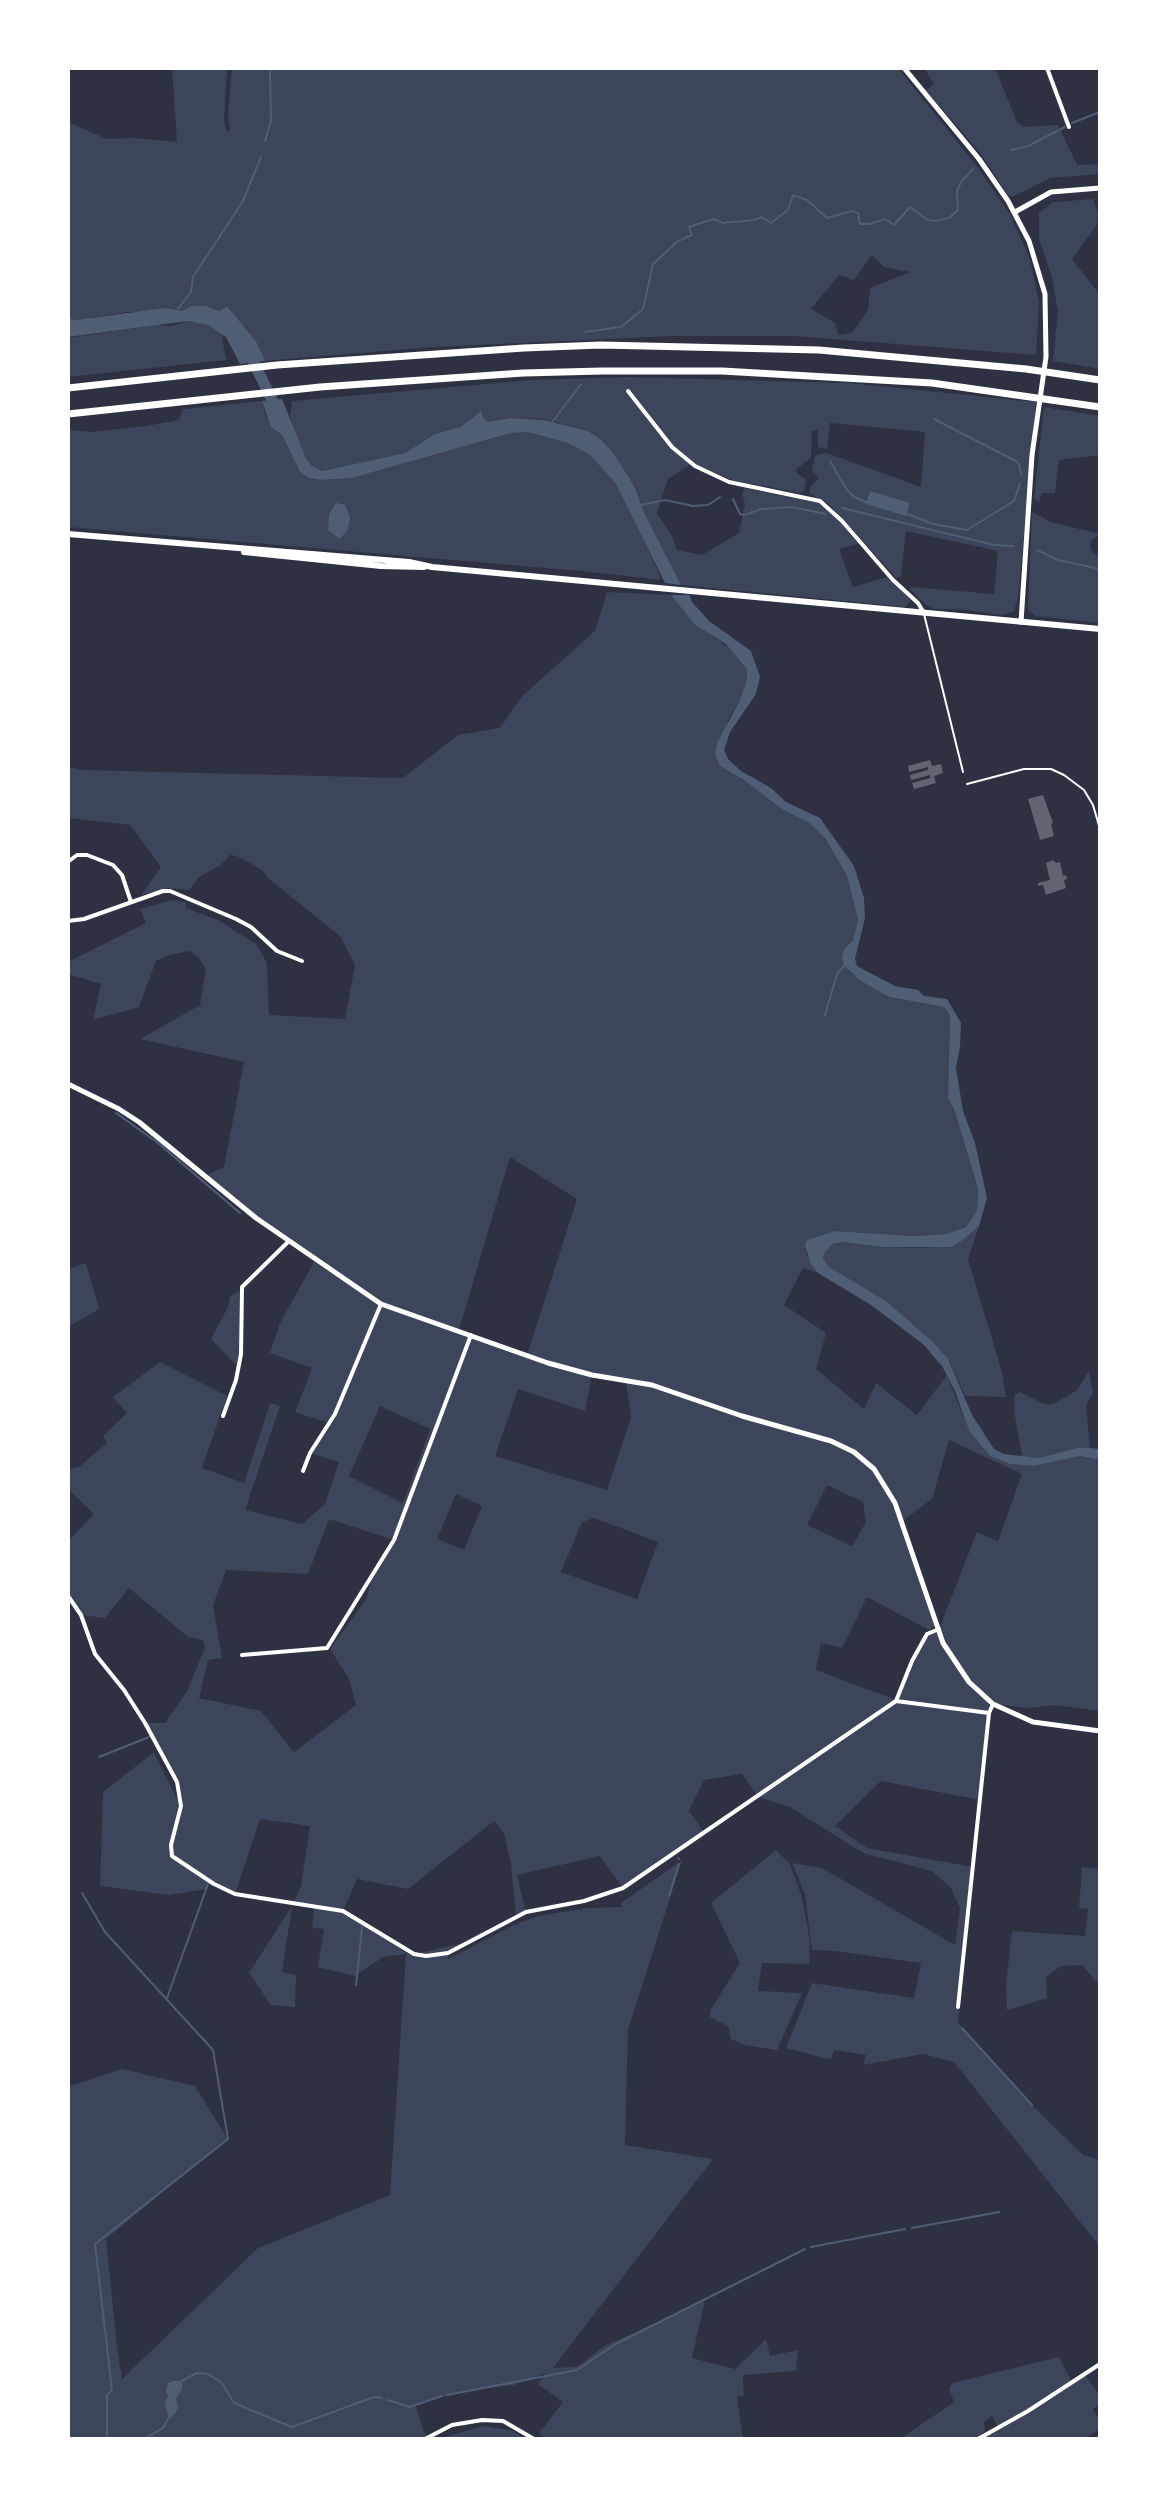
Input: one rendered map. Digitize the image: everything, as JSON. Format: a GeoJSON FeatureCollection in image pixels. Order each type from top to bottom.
{"type":"FeatureCollection","features":[{"type":"Feature","properties":{"kind":"highway"},"geometry":{"type":"LineString","coordinates":[[68,388],[277,365],[524,348],[616,345],[819,350],[1026,369],[1100,380]]}},
{"type":"Feature","properties":{"kind":"highway"},"geometry":{"type":"LineString","coordinates":[[68,414],[286,390],[523,373],[692,371],[918,382],[1023,394],[1100,407]]}},
{"type":"Feature","properties":{"kind":"main road"},"geometry":{"type":"LineString","coordinates":[[68,534],[409,562],[432,567],[1100,629]]}},
{"type":"Feature","properties":{"kind":"street"},"geometry":{"type":"LineString","coordinates":[[904,68],[979,159],[1015,212],[1035,255],[1047,310],[1046,357],[1032,455],[1021,622]]}},
{"type":"Feature","properties":{"kind":"street"},"geometry":{"type":"LineString","coordinates":[[1047,68],[1069,127]]}},
{"type":"Feature","properties":{"kind":"street"},"geometry":{"type":"LineString","coordinates":[[1015,212],[1051,192],[1100,188]]}},
{"type":"Feature","properties":{"kind":"street"},"geometry":{"type":"LineString","coordinates":[[628,391],[672,447],[695,466],[729,482],[820,501],[842,521],[924,613]]}},
{"type":"Feature","properties":{"kind":"street"},"geometry":{"type":"LineString","coordinates":[[69,861],[77,855],[87,855],[113,865],[123,877],[131,902]]}},
{"type":"Feature","properties":{"kind":"street"},"geometry":{"type":"LineString","coordinates":[[68,921],[84,919],[163,891],[178,894],[249,926],[277,951],[302,961]]}},
{"type":"Feature","properties":{"kind":"street"},"geometry":{"type":"LineString","coordinates":[[68,1084],[139,1122],[256,1218],[381,1304],[563,1368],[672,1391],[742,1416],[831,1441],[854,1452],[874,1469],[895,1503],[943,1643],[969,1682],[993,1704],[1033,1722],[1100,1731]]}},
{"type":"Feature","properties":{"kind":"street"},"geometry":{"type":"LineString","coordinates":[[223,1416],[236,1380],[241,1354],[242,1287],[289,1241]]}},
{"type":"Feature","properties":{"kind":"street"},"geometry":{"type":"LineString","coordinates":[[303,1471],[310,1453],[335,1414],[381,1304]]}},
{"type":"Feature","properties":{"kind":"street"},"geometry":{"type":"LineString","coordinates":[[242,1655],[327,1648],[394,1540],[471,1335]]}},
{"type":"Feature","properties":{"kind":"street"},"geometry":{"type":"LineString","coordinates":[[68,1596],[81,1615],[95,1654],[145,1723],[177,1782],[181,1806],[171,1845],[172,1856],[235,1894],[343,1911],[414,1954],[426,1956],[448,1953],[526,1912],[584,1901],[623,1888],[896,1701],[927,1634],[939,1629]]}},
{"type":"Feature","properties":{"kind":"street"},"geometry":{"type":"LineString","coordinates":[[896,1701],[989,1713]]}},
{"type":"Feature","properties":{"kind":"street"},"geometry":{"type":"LineString","coordinates":[[958,2007],[989,1713],[993,1704]]}},
{"type":"Feature","properties":{"kind":"street"},"geometry":{"type":"LineString","coordinates":[[978,2439],[1100,2364]]}},
{"type":"Feature","properties":{"kind":"street"},"geometry":{"type":"LineString","coordinates":[[425,2439],[452,2425],[482,2420],[503,2421],[534,2439]]}},
{"type":"Feature","properties":{"kind":"lane"},"geometry":{"type":"LineString","coordinates":[[924,613],[963,772]]}},
{"type":"Feature","properties":{"kind":"lane"},"geometry":{"type":"LineString","coordinates":[[967,784],[1024,769],[1051,769],[1084,790],[1093,805],[1100,829]]}},
{"type":"Feature","properties":{"kind":"shaded area"},"geometry":{"type":"Polygon","coordinates":[[[172,68],[227,68],[224,120],[227,132],[230,130],[228,113],[232,68],[898,68],[976,165],[1010,214],[1030,259],[1039,302],[1036,355],[793,336],[674,336],[434,347],[263,361],[256,341],[227,306],[219,311],[206,306],[182,311],[127,312],[78,320],[68,318],[68,122],[107,139],[177,142],[172,68]],[[872,255],[854,280],[839,275],[811,309],[835,323],[838,335],[852,333],[868,310],[870,288],[910,272],[884,267],[872,255]]]}},
{"type":"Feature","properties":{"kind":"shaded area"},"geometry":{"type":"Polygon","coordinates":[[[924,68],[995,68],[1017,122],[1023,127],[1058,125],[1077,165],[1100,164],[1100,174],[1050,178],[1012,197],[1008,195],[981,154],[926,90],[934,84],[924,68]]]}},
{"type":"Feature","properties":{"kind":"shaded area"},"geometry":{"type":"Polygon","coordinates":[[[1093,199],[1098,213],[1097,225],[1072,259],[1100,295],[1100,369],[1053,361],[1058,312],[1052,278],[1039,239],[1039,213],[1053,202],[1093,199]]]}},
{"type":"Feature","properties":{"kind":"shaded area"},"geometry":{"type":"Polygon","coordinates":[[[192,306],[206,306],[219,311],[227,306],[256,341],[265,361],[240,364],[226,337],[208,325],[188,321],[68,337],[68,318],[77,320],[164,308],[182,311],[192,306]]]}},
{"type":"Feature","properties":{"kind":"shaded area"},"geometry":{"type":"Polygon","coordinates":[[[188,321],[208,325],[225,336],[222,337],[226,360],[68,377],[68,338],[156,325],[171,326],[188,321]]]}},
{"type":"Feature","properties":{"kind":"shaded area"},"geometry":{"type":"Polygon","coordinates":[[[628,377],[850,383],[1036,402],[1018,598],[1014,611],[1002,615],[935,609],[927,606],[910,589],[994,594],[998,551],[906,531],[901,576],[896,578],[828,503],[810,494],[810,487],[819,478],[812,470],[815,456],[827,453],[921,487],[925,432],[830,423],[827,449],[818,447],[818,430],[812,431],[811,458],[796,469],[806,480],[804,491],[800,493],[732,480],[693,463],[668,479],[657,513],[677,550],[702,555],[739,533],[745,504],[744,488],[819,503],[858,544],[839,549],[853,587],[887,577],[911,600],[905,607],[681,585],[644,512],[635,486],[600,439],[588,431],[544,419],[510,418],[488,422],[476,414],[460,427],[435,434],[405,453],[322,471],[312,466],[306,458],[290,416],[292,401],[531,380],[628,377]]]}},
{"type":"Feature","properties":{"kind":"shaded area"},"geometry":{"type":"Polygon","coordinates":[[[282,399],[306,458],[312,466],[322,471],[405,453],[435,434],[460,427],[481,411],[488,422],[510,418],[544,420],[588,431],[613,453],[635,487],[644,512],[681,585],[665,583],[616,484],[590,455],[568,443],[528,432],[511,433],[352,478],[309,478],[300,472],[282,435],[271,427],[262,401],[282,399]]]}},
{"type":"Feature","properties":{"kind":"shaded area"},"geometry":{"type":"Polygon","coordinates":[[[262,401],[266,417],[282,435],[300,472],[322,480],[352,478],[511,433],[528,432],[568,443],[590,455],[616,484],[660,580],[68,527],[68,430],[91,432],[146,426],[179,420],[183,409],[262,401]]]}},
{"type":"Feature","properties":{"kind":"shaded area"},"geometry":{"type":"Polygon","coordinates":[[[1044,407],[1100,416],[1100,455],[1059,460],[1055,493],[1042,493],[1039,502],[1034,499],[1044,407]]]}},
{"type":"Feature","properties":{"kind":"shaded area"},"geometry":{"type":"Polygon","coordinates":[[[870,491],[910,503],[906,516],[866,504],[870,491]]]}},
{"type":"Feature","properties":{"kind":"shaded area"},"geometry":{"type":"Polygon","coordinates":[[[336,503],[345,505],[350,517],[348,529],[340,539],[328,530],[329,514],[336,503]]]}},
{"type":"Feature","properties":{"kind":"shaded area"},"geometry":{"type":"Polygon","coordinates":[[[1032,512],[1051,522],[1100,534],[1092,540],[1090,547],[1100,557],[1100,623],[1035,616],[1028,610],[1032,512]]]}},
{"type":"Feature","properties":{"kind":"shaded area"},"geometry":{"type":"Polygon","coordinates":[[[607,592],[671,595],[695,625],[735,651],[747,669],[740,700],[728,720],[720,766],[783,810],[811,824],[825,838],[847,876],[858,920],[848,948],[849,972],[889,997],[944,1007],[950,1016],[948,1098],[978,1190],[977,1210],[966,1227],[946,1234],[913,1236],[835,1231],[807,1240],[806,1253],[818,1273],[803,1268],[784,1305],[826,1333],[816,1369],[864,1409],[876,1383],[917,1415],[947,1375],[969,1431],[990,1456],[1010,1464],[1034,1466],[1080,1456],[1100,1460],[1100,1711],[1055,1705],[1030,1708],[993,1704],[978,1692],[989,1704],[980,1800],[881,1781],[835,1826],[867,1848],[973,1867],[958,2023],[1032,2105],[1083,2155],[1100,2160],[1100,2247],[954,2062],[923,2054],[863,2065],[866,2055],[834,2050],[831,2060],[786,2048],[812,1983],[914,1998],[921,1963],[812,1950],[805,1895],[792,1863],[822,1868],[955,1945],[960,1908],[951,1888],[932,1871],[863,1853],[790,1807],[758,1797],[742,1774],[704,1780],[689,1811],[705,1834],[623,1888],[600,1856],[517,1875],[526,1912],[516,1916],[504,1833],[494,1821],[408,1889],[357,1879],[343,1911],[363,1921],[406,1953],[468,1942],[448,1953],[448,1959],[538,1916],[588,1908],[622,1907],[621,1903],[682,1860],[628,2030],[625,2145],[713,2159],[553,2368],[577,2367],[603,2347],[705,2300],[692,2358],[735,2369],[766,2339],[770,2356],[798,2350],[796,2371],[743,2375],[744,2396],[737,2397],[743,2439],[547,2439],[539,2433],[563,2402],[538,2384],[546,2373],[514,2385],[466,2391],[415,2404],[428,2437],[438,2439],[68,2439],[68,2087],[122,2069],[195,2086],[227,2138],[106,2239],[122,2379],[258,2248],[390,2195],[406,1954],[383,1957],[355,1976],[318,1967],[324,1929],[312,1928],[314,1907],[293,1903],[301,1886],[310,1826],[260,1819],[235,1894],[208,1882],[208,1889],[168,1895],[100,1886],[103,1792],[154,1752],[179,1803],[177,1782],[145,1723],[165,1723],[187,1691],[205,1648],[203,1640],[188,1637],[129,1588],[105,1618],[81,1615],[68,1596],[68,1541],[94,1514],[68,1489],[68,1470],[80,1466],[107,1443],[103,1436],[127,1413],[113,1397],[160,1362],[227,1396],[202,1468],[244,1483],[270,1403],[280,1406],[245,1510],[302,1524],[325,1504],[339,1462],[310,1453],[328,1423],[295,1412],[312,1368],[270,1353],[280,1323],[314,1262],[368,1297],[256,1218],[205,1176],[224,1167],[244,1062],[140,1039],[200,1005],[206,969],[198,957],[190,951],[156,961],[139,1007],[93,1020],[101,984],[68,974],[68,962],[146,923],[140,909],[172,900],[186,902],[186,908],[218,920],[256,944],[267,963],[269,1015],[345,1019],[355,965],[340,936],[262,870],[237,856],[230,855],[221,865],[199,877],[189,890],[171,888],[141,895],[161,867],[130,825],[68,818],[68,767],[83,770],[403,778],[458,735],[500,728],[522,696],[595,631],[607,592]],[[510,1157],[459,1330],[527,1355],[577,1199],[510,1157]],[[592,1374],[585,1411],[518,1389],[495,1456],[607,1490],[631,1417],[626,1380],[592,1374]],[[380,1406],[349,1476],[403,1503],[430,1429],[380,1406]],[[949,1440],[932,1499],[901,1522],[937,1624],[929,1630],[867,1597],[842,1648],[821,1643],[816,1670],[896,1700],[927,1634],[939,1629],[977,1532],[998,1541],[1022,1474],[949,1440]],[[827,1485],[807,1525],[852,1546],[866,1522],[863,1502],[827,1485]],[[456,1494],[437,1539],[464,1550],[482,1506],[456,1494]],[[594,1518],[582,1522],[561,1572],[637,1599],[658,1542],[594,1518]],[[329,1519],[308,1574],[226,1570],[213,1605],[222,1658],[208,1660],[199,1698],[261,1711],[294,1752],[356,1705],[349,1679],[330,1649],[367,1598],[370,1582],[394,1540],[329,1519]]]}},
{"type":"Feature","properties":{"kind":"shaded area"},"geometry":{"type":"Polygon","coordinates":[[[671,595],[690,595],[692,602],[709,621],[751,651],[760,677],[756,694],[730,732],[724,750],[728,759],[741,771],[771,788],[786,802],[820,818],[854,866],[864,898],[865,918],[855,959],[857,966],[895,986],[918,990],[924,996],[947,999],[961,1023],[956,1068],[963,1111],[975,1143],[987,1198],[979,1226],[951,1247],[882,1247],[843,1242],[833,1244],[823,1258],[829,1267],[886,1301],[933,1342],[948,1359],[972,1415],[994,1449],[1004,1454],[1039,1458],[1076,1448],[1100,1449],[1100,1460],[1080,1456],[1034,1466],[1010,1464],[990,1456],[969,1431],[955,1391],[942,1366],[923,1344],[871,1305],[818,1273],[810,1263],[805,1245],[807,1240],[835,1231],[913,1236],[946,1234],[966,1227],[977,1210],[978,1189],[948,1098],[950,1016],[944,1007],[889,997],[861,981],[844,966],[844,950],[853,940],[858,920],[847,876],[825,838],[811,824],[783,810],[720,766],[715,755],[717,743],[740,700],[747,669],[726,644],[695,625],[671,595]]]}},
{"type":"Feature","properties":{"kind":"shaded area"},"geometry":{"type":"Polygon","coordinates":[[[979,1226],[968,1259],[1002,1372],[1006,1397],[965,1396],[948,1359],[933,1342],[886,1301],[830,1268],[823,1258],[833,1244],[844,1242],[925,1248],[963,1240],[979,1226]]]}},
{"type":"Feature","properties":{"kind":"shaded area"},"geometry":{"type":"Polygon","coordinates":[[[86,1263],[99,1309],[68,1327],[68,1269],[86,1263]]]}},
{"type":"Feature","properties":{"kind":"shaded area"},"geometry":{"type":"Polygon","coordinates":[[[239,1291],[239,1353],[236,1365],[211,1339],[228,1307],[230,1296],[239,1291]]]}},
{"type":"Feature","properties":{"kind":"shaded area"},"geometry":{"type":"Polygon","coordinates":[[[1089,1371],[1093,1393],[1086,1405],[1090,1448],[1076,1448],[1039,1458],[1022,1457],[1014,1410],[1015,1394],[1020,1392],[1044,1404],[1053,1404],[1076,1391],[1089,1371]]]}},
{"type":"Feature","properties":{"kind":"shaded area"},"geometry":{"type":"Polygon","coordinates":[[[776,1850],[790,1864],[802,1897],[810,1941],[809,1964],[762,1963],[758,1991],[802,1993],[777,2050],[744,2045],[731,2039],[728,2026],[710,2017],[711,2009],[740,1963],[711,1903],[776,1850]]]}},
{"type":"Feature","properties":{"kind":"shaded area"},"geometry":{"type":"Polygon","coordinates":[[[1082,1867],[1100,1869],[1100,1986],[1082,1965],[1061,1966],[1046,1977],[1047,1998],[1007,2010],[1006,1984],[1012,1931],[1085,1936],[1088,1909],[1079,1908],[1082,1867]]]}},
{"type":"Feature","properties":{"kind":"shaded area"},"geometry":{"type":"Polygon","coordinates":[[[292,1906],[282,1972],[296,1975],[295,2007],[271,2005],[249,1973],[292,1906]]]}},
{"type":"Feature","properties":{"kind":"shaded area"},"geometry":{"type":"Polygon","coordinates":[[[1059,2357],[1072,2382],[1085,2375],[1100,2396],[1100,2404],[1093,2409],[1100,2421],[1100,2429],[1084,2439],[978,2439],[999,2429],[992,2416],[984,2422],[985,2431],[977,2438],[900,2439],[954,2402],[949,2389],[952,2383],[1059,2357]]]}},
{"type":"Feature","properties":{"kind":"shaded area"},"geometry":{"type":"Polygon","coordinates":[[[182,2381],[182,2389],[176,2398],[178,2409],[169,2420],[166,2391],[168,2383],[182,2381]]]}},
{"type":"Feature","properties":{"kind":"shaded area"},"geometry":{"type":"Polygon","coordinates":[[[483,2426],[513,2431],[525,2439],[438,2439],[483,2426]]]}},
{"type":"Feature","properties":{"kind":"building"},"geometry":{"type":"Polygon","coordinates":[[[930,760],[932,766],[941,764],[943,773],[934,776],[936,783],[914,789],[912,783],[930,778],[930,775],[911,780],[910,775],[928,770],[928,767],[909,772],[908,766],[930,760]]]}},
{"type":"Feature","properties":{"kind":"building"},"geometry":{"type":"Polygon","coordinates":[[[1043,795],[1053,823],[1054,836],[1040,840],[1028,799],[1043,795]]]}},
{"type":"Feature","properties":{"kind":"building"},"geometry":{"type":"Polygon","coordinates":[[[1053,860],[1060,862],[1063,876],[1066,875],[1067,879],[1064,880],[1066,888],[1046,895],[1043,885],[1038,886],[1038,883],[1050,880],[1046,863],[1053,860]]]}},
{"type":"Feature","properties":{"kind":"waterway"},"geometry":{"type":"LineString","coordinates":[[265,141],[271,121],[270,68]]}},
{"type":"Feature","properties":{"kind":"waterway"},"geometry":{"type":"LineString","coordinates":[[1072,123],[1100,112]]}},
{"type":"Feature","properties":{"kind":"waterway"},"geometry":{"type":"LineString","coordinates":[[1011,150],[1028,146],[1065,127]]}},
{"type":"Feature","properties":{"kind":"waterway"},"geometry":{"type":"LineString","coordinates":[[178,309],[191,292],[193,277],[243,201],[261,157]]}},
{"type":"Feature","properties":{"kind":"waterway"},"geometry":{"type":"LineString","coordinates":[[585,332],[621,327],[643,309],[653,264],[678,241],[692,235],[689,227],[713,219],[723,223],[762,217],[771,223],[788,210],[793,195],[807,200],[827,218],[852,211],[858,213],[860,224],[885,219],[894,225],[910,207],[928,220],[936,221],[949,218],[958,210],[957,191],[973,169]]}},
{"type":"Feature","properties":{"kind":"waterway"},"geometry":{"type":"LineString","coordinates":[[252,359],[278,412]]}},
{"type":"Feature","properties":{"kind":"waterway"},"geometry":{"type":"LineString","coordinates":[[553,421],[581,384]]}},
{"type":"Feature","properties":{"kind":"waterway"},"geometry":{"type":"LineString","coordinates":[[934,419],[1016,461],[1021,474]]}},
{"type":"Feature","properties":{"kind":"waterway"},"geometry":{"type":"LineString","coordinates":[[830,461],[847,490],[868,503]]}},
{"type":"Feature","properties":{"kind":"waterway"},"geometry":{"type":"LineString","coordinates":[[905,513],[933,524],[967,530],[1014,501],[1020,484]]}},
{"type":"Feature","properties":{"kind":"waterway"},"geometry":{"type":"LineString","coordinates":[[642,505],[665,500],[693,506],[708,505],[720,497]]}},
{"type":"Feature","properties":{"kind":"waterway"},"geometry":{"type":"LineString","coordinates":[[733,499],[740,514],[744,515],[762,509],[792,507],[826,514]]}},
{"type":"Feature","properties":{"kind":"waterway"},"geometry":{"type":"LineString","coordinates":[[842,508],[994,545],[1013,546]]}},
{"type":"Feature","properties":{"kind":"waterway"},"geometry":{"type":"LineString","coordinates":[[1037,550],[1058,560],[1100,569]]}},
{"type":"Feature","properties":{"kind":"waterway"},"geometry":{"type":"LineString","coordinates":[[825,1015],[837,974],[845,965]]}},
{"type":"Feature","properties":{"kind":"waterway"},"geometry":{"type":"LineString","coordinates":[[116,1113],[158,1143],[240,1213]]}},
{"type":"Feature","properties":{"kind":"waterway"},"geometry":{"type":"LineString","coordinates":[[99,1757],[149,1737]]}},
{"type":"Feature","properties":{"kind":"waterway"},"geometry":{"type":"LineString","coordinates":[[669,1896],[679,1864]]}},
{"type":"Feature","properties":{"kind":"waterway"},"geometry":{"type":"LineString","coordinates":[[167,1998],[208,1884]]}},
{"type":"Feature","properties":{"kind":"waterway"},"geometry":{"type":"LineString","coordinates":[[82,1893],[105,1932],[213,2050],[228,2139],[95,2244],[112,2390],[107,2395],[107,2439]]}},
{"type":"Feature","properties":{"kind":"waterway"},"geometry":{"type":"LineString","coordinates":[[356,1985],[362,1927]]}},
{"type":"Feature","properties":{"kind":"waterway"},"geometry":{"type":"LineString","coordinates":[[962,2028],[1032,2105]]}},
{"type":"Feature","properties":{"kind":"waterway"},"geometry":{"type":"LineString","coordinates":[[912,2228],[999,2212]]}},
{"type":"Feature","properties":{"kind":"waterway"},"geometry":{"type":"LineString","coordinates":[[811,2247],[905,2229]]}},
{"type":"Feature","properties":{"kind":"waterway"},"geometry":{"type":"LineString","coordinates":[[447,2395],[577,2370],[614,2345],[805,2249]]}},
{"type":"Feature","properties":{"kind":"waterway"},"geometry":{"type":"LineString","coordinates":[[182,2381],[197,2373],[208,2374],[222,2383],[234,2403],[292,2427],[374,2397],[382,2398]]}},
{"type":"Feature","properties":{"kind":"waterway"},"geometry":{"type":"LineString","coordinates":[[388,2400],[410,2407],[442,2396]]}},
{"type":"Feature","properties":{"kind":"waterway"},"geometry":{"type":"LineString","coordinates":[[144,2439],[163,2428],[168,2419]]}}]}
